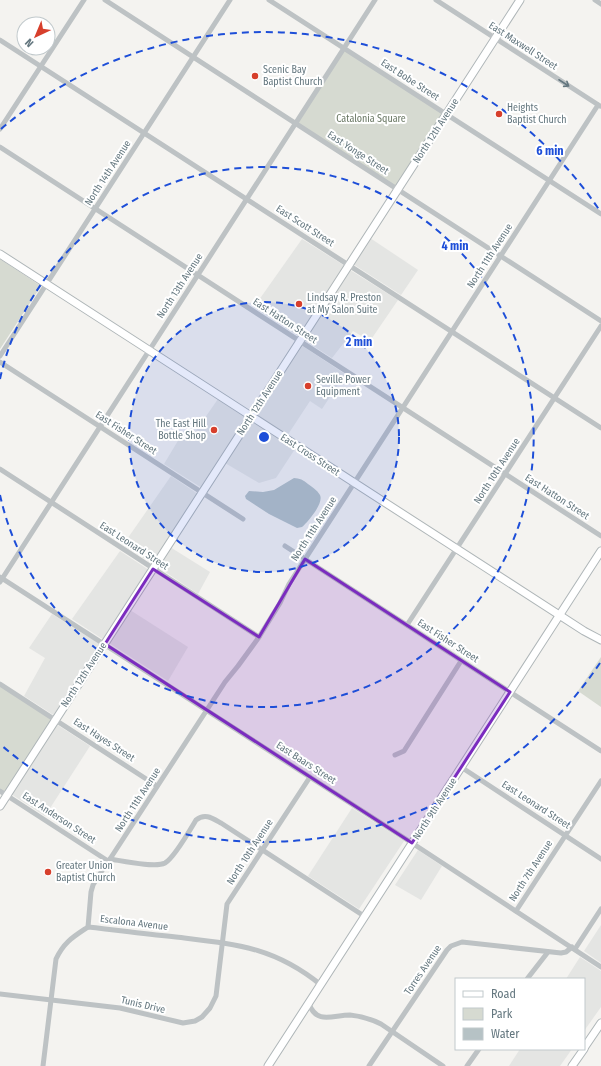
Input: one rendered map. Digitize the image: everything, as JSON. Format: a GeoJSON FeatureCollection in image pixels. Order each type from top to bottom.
{"type":"FeatureCollection","features":[{"type":"Feature","properties":{"kind":"street"},"geometry":{"type":"LineString","coordinates":[[0,129],[84,0]]}},
{"type":"Feature","properties":{"kind":"street","name":"East Yonge Street"},"geometry":{"type":"LineString","coordinates":[[105,0],[601,321]]}},
{"type":"Feature","properties":{"kind":"street","name":"North 14th Avenue"},"geometry":{"type":"LineString","coordinates":[[0,356],[230,0]]}},
{"type":"Feature","properties":{"kind":"street","name":"East Bobe Street"},"geometry":{"type":"LineString","coordinates":[[269,0],[601,214]]}},
{"type":"Feature","properties":{"kind":"street","name":"North 13th Avenue"},"geometry":{"type":"LineString","coordinates":[[1,579],[375,0]]}},
{"type":"Feature","properties":{"kind":"street","name":"East Maxwell Street"},"geometry":{"type":"LineString","coordinates":[[436,0],[600,106]]}},
{"type":"Feature","properties":{"kind":"street","name":"North 12th Avenue"},"geometry":{"type":"LineString","coordinates":[[0,806],[520,0]]}},
{"type":"Feature","properties":{"kind":"street"},"geometry":{"type":"LineString","coordinates":[[595,0],[601,4]]}},
{"type":"Feature","properties":{"kind":"street","name":"East Scott Street"},"geometry":{"type":"LineString","coordinates":[[0,40],[601,428]]}},
{"type":"Feature","properties":{"kind":"street","name":"North 11th Avenue"},"geometry":{"type":"LineString","coordinates":[[88,927],[91,892],[109,860],[225,682],[259,637],[305,559],[600,106]]}},
{"type":"Feature","properties":{"kind":"street","name":"East Hatton Street"},"geometry":{"type":"LineString","coordinates":[[0,147],[601,536]]}},
{"type":"Feature","properties":{"kind":"street","name":"East Cross Street"},"geometry":{"type":"LineString","coordinates":[[0,254],[584,631],[601,640]]}},
{"type":"Feature","properties":{"kind":"street","name":"North 10th Avenue"},"geometry":{"type":"LineString","coordinates":[[408,625],[601,326]]}},
{"type":"Feature","properties":{"kind":"street","name":"East Fisher Street"},"geometry":{"type":"LineString","coordinates":[[0,362],[243,519]]}},
{"type":"Feature","properties":{"kind":"street","name":"East Leonard Street"},"geometry":{"type":"LineString","coordinates":[[0,469],[259,637]]}},
{"type":"Feature","properties":{"kind":"street","name":"East Fisher Street"},"geometry":{"type":"LineString","coordinates":[[285,546],[601,751]]}},
{"type":"Feature","properties":{"kind":"street","name":"North 9th Avenue"},"geometry":{"type":"LineString","coordinates":[[268,1066],[601,551]]}},
{"type":"Feature","properties":{"kind":"street","name":"East Baars Street"},"geometry":{"type":"LineString","coordinates":[[1,579],[105,644],[601,967]]}},
{"type":"Feature","properties":{"kind":"street"},"geometry":{"type":"LineString","coordinates":[[395,755],[404,751],[461,661]]}},
{"type":"Feature","properties":{"kind":"street","name":"East Hayes Street"},"geometry":{"type":"LineString","coordinates":[[0,684],[157,786]]}},
{"type":"Feature","properties":{"kind":"street","name":"East Leonard Street"},"geometry":{"type":"LineString","coordinates":[[461,767],[601,859]]}},
{"type":"Feature","properties":{"kind":"street","name":"North 10th Avenue"},"geometry":{"type":"LineString","coordinates":[[222,943],[227,904],[310,777]]}},
{"type":"Feature","properties":{"kind":"street","name":"North 7th Avenue"},"geometry":{"type":"LineString","coordinates":[[516,911],[601,781]]}},
{"type":"Feature","properties":{"kind":"street","name":"East Anderson Street"},"geometry":{"type":"LineString","coordinates":[[0,791],[109,860],[160,865],[171,858],[198,818],[206,816],[211,817],[221,823],[262,850]]}},
{"type":"Feature","properties":{"kind":"street"},"geometry":{"type":"LineString","coordinates":[[262,850],[364,916]]}},
{"type":"Feature","properties":{"kind":"street"},"geometry":{"type":"LineString","coordinates":[[573,948],[601,909]]}},
{"type":"Feature","properties":{"kind":"street","name":"Escalona Avenue"},"geometry":{"type":"LineString","coordinates":[[43,1066],[55,964],[66,943],[88,927],[222,943],[254,949],[298,968],[321,985]]}},
{"type":"Feature","properties":{"kind":"street","name":"Torres Avenue"},"geometry":{"type":"LineString","coordinates":[[369,1066],[451,946],[462,942],[548,952],[566,952],[573,948]]}},
{"type":"Feature","properties":{"kind":"street","name":"Tunis Drive"},"geometry":{"type":"LineString","coordinates":[[0,994],[120,1008],[146,1013],[176,1022],[189,1023],[206,1014],[214,1003],[222,943]]}},
{"type":"Feature","properties":{"kind":"street"},"geometry":{"type":"LineString","coordinates":[[528,978],[548,952]]}},
{"type":"Feature","properties":{"kind":"street"},"geometry":{"type":"LineString","coordinates":[[309,1004],[313,1012],[321,1017],[326,1018],[350,1015],[360,1016],[380,1024],[443,1066]]}},
{"type":"Feature","properties":{"kind":"street"},"geometry":{"type":"LineString","coordinates":[[585,1047],[601,1023]]}},
{"type":"Feature","properties":{"kind":"street"},"geometry":{"type":"LineString","coordinates":[[467,1066],[478,1050]]}},
{"type":"Feature","properties":{"kind":"street"},"geometry":{"type":"LineString","coordinates":[[572,1066],[583,1050]]}},
{"type":"Feature","properties":{"kind":"highlighted area"},"geometry":{"type":"Polygon","coordinates":[[[305,559],[510,692],[412,843],[105,644],[153,569],[259,637],[305,559]]]}},
{"type":"Feature","properties":{"kind":"shaded area"},"geometry":{"type":"Polygon","coordinates":[[[370,238],[418,270],[401,295],[353,264],[370,238]]]}},
{"type":"Feature","properties":{"kind":"shaded area"},"geometry":{"type":"Polygon","coordinates":[[[302,239],[345,266],[300,337],[254,307],[302,239]]]}},
{"type":"Feature","properties":{"kind":"shaded area"},"geometry":{"type":"Polygon","coordinates":[[[350,270],[398,300],[370,341],[353,331],[332,358],[304,340],[350,270]]]}},
{"type":"Feature","properties":{"kind":"shaded area"},"geometry":{"type":"Polygon","coordinates":[[[301,345],[345,374],[322,409],[310,401],[287,436],[255,416],[301,345]]]}},
{"type":"Feature","properties":{"kind":"shaded area"},"geometry":{"type":"Polygon","coordinates":[[[218,399],[247,418],[202,488],[164,464],[185,429],[193,435],[218,399]]]}},
{"type":"Feature","properties":{"kind":"shaded area"},"geometry":{"type":"Polygon","coordinates":[[[252,421],[295,449],[276,478],[259,483],[225,463],[252,421]]]}},
{"type":"Feature","properties":{"kind":"shaded area"},"geometry":{"type":"Polygon","coordinates":[[[171,476],[198,494],[153,564],[123,545],[171,476]]]}},
{"type":"Feature","properties":{"kind":"shaded area"},"geometry":{"type":"Polygon","coordinates":[[[170,547],[210,572],[198,594],[158,567],[170,547]]]}},
{"type":"Feature","properties":{"kind":"shaded area"},"geometry":{"type":"Polygon","coordinates":[[[120,551],[149,570],[104,640],[72,619],[120,551]]]}},
{"type":"Feature","properties":{"kind":"shaded area"},"geometry":{"type":"Polygon","coordinates":[[[130,610],[188,647],[168,681],[109,643],[130,610]]]}},
{"type":"Feature","properties":{"kind":"shaded area"},"geometry":{"type":"Polygon","coordinates":[[[52,614],[101,645],[55,716],[24,696],[45,658],[29,648],[52,614]]]}},
{"type":"Feature","properties":{"kind":"shaded area"},"geometry":{"type":"Polygon","coordinates":[[[56,724],[90,746],[45,816],[11,794],[56,724]]]}},
{"type":"Feature","properties":{"kind":"shaded area"},"geometry":{"type":"Polygon","coordinates":[[[352,808],[404,841],[359,909],[308,876],[352,808]]]}},
{"type":"Feature","properties":{"kind":"shaded area"},"geometry":{"type":"Polygon","coordinates":[[[418,850],[442,866],[421,900],[395,885],[418,850]]]}},
{"type":"Feature","properties":{"kind":"shaded area"},"geometry":{"type":"Polygon","coordinates":[[[601,925],[601,963],[584,951],[601,925]]]}},
{"type":"Feature","properties":{"kind":"shaded area"},"geometry":{"type":"Polygon","coordinates":[[[580,957],[601,971],[601,1007],[585,1030],[585,978],[567,978],[580,957]]]}},
{"type":"Feature","properties":{"kind":"shaded area"},"geometry":{"type":"Polygon","coordinates":[[[519,1050],[571,1050],[560,1066],[509,1066],[519,1050]]]}},
{"type":"Feature","properties":{"kind":"green space","name":"Catalonia Square"},"geometry":{"type":"Polygon","coordinates":[[[344,48],[447,114],[398,190],[296,123],[344,48]]]}},
{"type":"Feature","properties":{"kind":"green space"},"geometry":{"type":"Polygon","coordinates":[[[0,259],[41,286],[0,349],[0,259]]]}},
{"type":"Feature","properties":{"kind":"green space"},"geometry":{"type":"Polygon","coordinates":[[[601,657],[601,707],[578,691],[601,657]]]}},
{"type":"Feature","properties":{"kind":"green space"},"geometry":{"type":"Polygon","coordinates":[[[0,684],[56,720],[7,795],[0,791],[0,684]]]}},
{"type":"Feature","properties":{"kind":"water"},"geometry":{"type":"Polygon","coordinates":[[[294,478],[298,478],[306,483],[320,495],[321,498],[315,512],[302,527],[297,528],[269,514],[246,499],[245,496],[249,491],[263,492],[274,490],[294,478]]]}},
{"type":"Feature","properties":{"kind":"place","name":"Scenic Bay Baptist Church"},"geometry":{"type":"Point","coordinates":[255,76]}},
{"type":"Feature","properties":{"kind":"place","name":"Heights Baptist Church"},"geometry":{"type":"Point","coordinates":[499,114]}},
{"type":"Feature","properties":{"kind":"place","name":"Lindsay R. Preston at My Salon Suite"},"geometry":{"type":"Point","coordinates":[299,304]}},
{"type":"Feature","properties":{"kind":"place","name":"Seville Power Equipment"},"geometry":{"type":"Point","coordinates":[308,386]}},
{"type":"Feature","properties":{"kind":"place","name":"The East Hill Bottle Shop"},"geometry":{"type":"Point","coordinates":[214,430]}},
{"type":"Feature","properties":{"kind":"place","name":"Greater Union Baptist Church"},"geometry":{"type":"Point","coordinates":[48,872]}}]}
